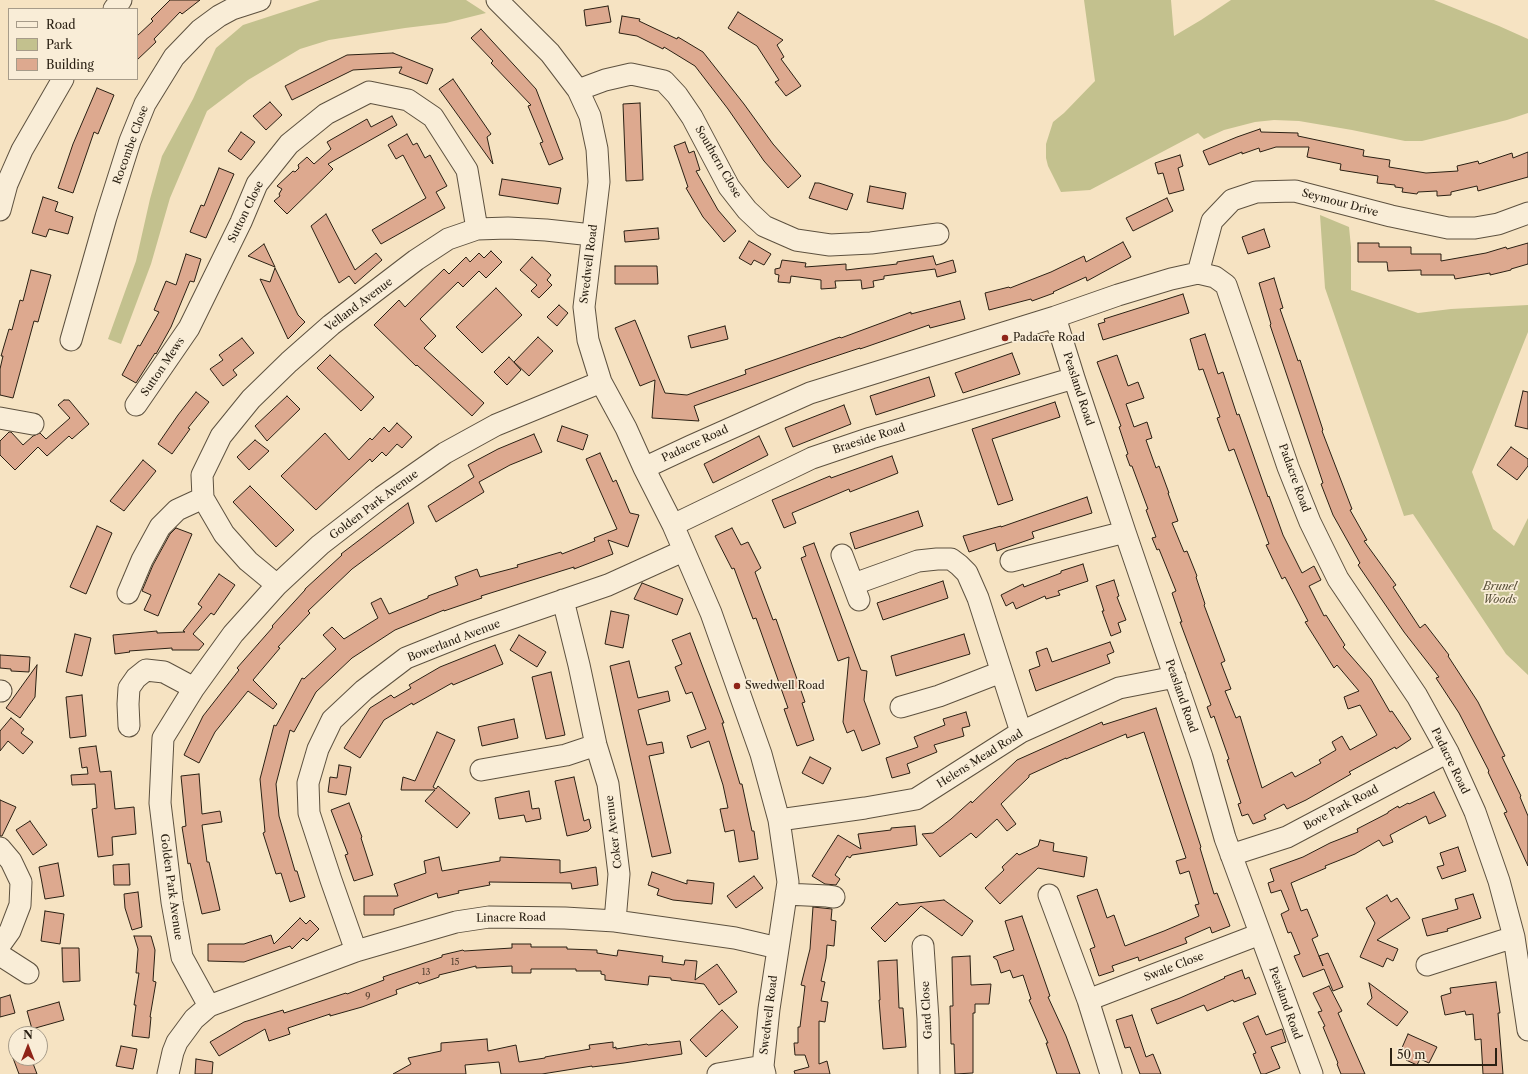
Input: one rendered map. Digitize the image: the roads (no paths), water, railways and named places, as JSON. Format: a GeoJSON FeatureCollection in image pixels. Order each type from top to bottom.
{"type":"FeatureCollection","features":[{"type":"Feature","properties":{"kind":"street"},"geometry":{"type":"LineString","coordinates":[[115,8],[121,0]]}},
{"type":"Feature","properties":{"kind":"street","name":"Rocombe Close"},"geometry":{"type":"LineString","coordinates":[[71,340],[106,217],[130,141],[145,104],[174,57],[200,30],[219,16],[232,9],[260,0]]}},
{"type":"Feature","properties":{"kind":"street","name":"Swedwell Road"},"geometry":{"type":"LineString","coordinates":[[497,0],[550,53],[578,90],[590,116],[597,149],[599,182],[584,307],[588,340],[601,382],[626,428],[644,468],[673,525],[711,613],[761,754],[780,820],[788,882],[778,948],[764,1070]]}},
{"type":"Feature","properties":{"kind":"street","name":"Southern Close"},"geometry":{"type":"LineString","coordinates":[[578,90],[605,80],[631,74],[664,80],[678,95],[692,117],[729,187],[747,210],[764,226],[796,240],[830,245],[871,243],[938,234]]}},
{"type":"Feature","properties":{"kind":"street"},"geometry":{"type":"LineString","coordinates":[[0,210],[7,184],[22,150],[62,80]]}},
{"type":"Feature","properties":{"kind":"street","name":"Sutton Close"},"geometry":{"type":"LineString","coordinates":[[189,328],[241,222],[257,184],[289,144],[326,114],[369,92],[408,100],[433,117],[467,170],[477,228]]}},
{"type":"Feature","properties":{"kind":"street","name":"Seymour Drive"},"geometry":{"type":"LineString","coordinates":[[1198,273],[1212,221],[1232,200],[1256,192],[1295,191],[1391,216],[1448,228],[1475,228],[1498,224],[1528,213]]}},
{"type":"Feature","properties":{"kind":"street","name":"Velland Avenue"},"geometry":{"type":"LineString","coordinates":[[277,585],[248,561],[224,534],[203,498],[202,475],[221,436],[251,399],[289,362],[331,325],[416,260],[448,240],[477,228],[523,228],[592,235]]}},
{"type":"Feature","properties":{"kind":"street","name":"Padacre Road"},"geometry":{"type":"LineString","coordinates":[[644,468],[698,442],[810,393],[1056,317],[1118,295],[1171,279],[1198,273],[1215,277],[1226,286],[1288,467],[1310,522],[1338,579],[1417,696],[1448,752],[1475,812],[1500,881],[1514,937],[1528,1030]]}},
{"type":"Feature","properties":{"kind":"street","name":"Peasland Road"},"geometry":{"type":"LineString","coordinates":[[1056,317],[1074,378],[1124,532],[1202,757],[1225,838],[1312,1074]]}},
{"type":"Feature","properties":{"kind":"street","name":"Sutton Mews"},"geometry":{"type":"LineString","coordinates":[[136,405],[189,328]]}},
{"type":"Feature","properties":{"kind":"street","name":"Braeside Road"},"geometry":{"type":"LineString","coordinates":[[673,525],[812,458],[871,438],[1074,378]]}},
{"type":"Feature","properties":{"kind":"street","name":"Golden Park Avenue"},"geometry":{"type":"LineString","coordinates":[[209,1006],[182,957],[172,902],[160,803],[163,738],[194,688],[233,634],[277,585],[320,545],[382,497],[445,453],[496,425],[601,382]]}},
{"type":"Feature","properties":{"kind":"street"},"geometry":{"type":"LineString","coordinates":[[0,418],[33,424]]}},
{"type":"Feature","properties":{"kind":"street"},"geometry":{"type":"LineString","coordinates":[[128,593],[142,560],[160,527],[177,510],[203,498]]}},
{"type":"Feature","properties":{"kind":"street"},"geometry":{"type":"LineString","coordinates":[[1011,561],[1124,532]]}},
{"type":"Feature","properties":{"kind":"street","name":"Bowerland Avenue"},"geometry":{"type":"LineString","coordinates":[[356,951],[309,813],[308,783],[318,749],[332,720],[364,690],[406,658],[471,632],[608,585],[683,551]]}},
{"type":"Feature","properties":{"kind":"street"},"geometry":{"type":"LineString","coordinates":[[842,555],[856,592],[918,561],[951,559],[959,564],[967,573],[978,598],[1021,732]]}},
{"type":"Feature","properties":{"kind":"street","name":"Coker Avenue"},"geometry":{"type":"LineString","coordinates":[[563,600],[580,665],[596,745],[608,784],[619,874],[615,921]]}},
{"type":"Feature","properties":{"kind":"street"},"geometry":{"type":"LineString","coordinates":[[129,726],[129,688],[136,678],[146,670],[164,672],[194,688]]}},
{"type":"Feature","properties":{"kind":"street"},"geometry":{"type":"LineString","coordinates":[[901,706],[939,696],[1001,672]]}},
{"type":"Feature","properties":{"kind":"street","name":"Helens Mead Road"},"geometry":{"type":"LineString","coordinates":[[780,820],[916,799],[1021,732],[1119,688],[1175,677]]}},
{"type":"Feature","properties":{"kind":"street"},"geometry":{"type":"LineString","coordinates":[[481,770],[566,755],[596,745]]}},
{"type":"Feature","properties":{"kind":"street","name":"Bove Park Road"},"geometry":{"type":"LineString","coordinates":[[1231,855],[1287,837],[1448,752]]}},
{"type":"Feature","properties":{"kind":"street"},"geometry":{"type":"LineString","coordinates":[[0,848],[11,861],[21,882],[20,905],[10,930],[0,945]]}},
{"type":"Feature","properties":{"kind":"street"},"geometry":{"type":"LineString","coordinates":[[786,894],[834,897]]}},
{"type":"Feature","properties":{"kind":"street"},"geometry":{"type":"LineString","coordinates":[[1048,895],[1088,1000],[1111,1074]]}},
{"type":"Feature","properties":{"kind":"street","name":"Linacre Road"},"geometry":{"type":"LineString","coordinates":[[209,1006],[356,951],[456,922],[489,917],[565,918],[615,921],[735,938],[778,948]]}},
{"type":"Feature","properties":{"kind":"street","name":"Swale Close"},"geometry":{"type":"LineString","coordinates":[[1088,1000],[1260,934]]}},
{"type":"Feature","properties":{"kind":"street"},"geometry":{"type":"LineString","coordinates":[[1427,965],[1514,937]]}},
{"type":"Feature","properties":{"kind":"street","name":"Gard Close"},"geometry":{"type":"LineString","coordinates":[[923,946],[928,1019],[929,1074]]}},
{"type":"Feature","properties":{"kind":"street"},"geometry":{"type":"LineString","coordinates":[[0,955],[28,973]]}},
{"type":"Feature","properties":{"kind":"street"},"geometry":{"type":"LineString","coordinates":[[168,1074],[177,1042],[194,1019],[209,1006]]}},
{"type":"Feature","properties":{"kind":"street"},"geometry":{"type":"LineString","coordinates":[[718,1074],[764,1070]]}},
{"type":"Feature","properties":{"kind":"place","name":"Padacre Road"},"geometry":{"type":"Point","coordinates":[1005,338]}},
{"type":"Feature","properties":{"kind":"place","name":"Swedwell Road"},"geometry":{"type":"Point","coordinates":[737,686]}},
{"type":"Feature","properties":{"kind":"park label","name":"Brunel Woods"},"geometry":{"type":"Point","coordinates":[1500,593]}}]}
